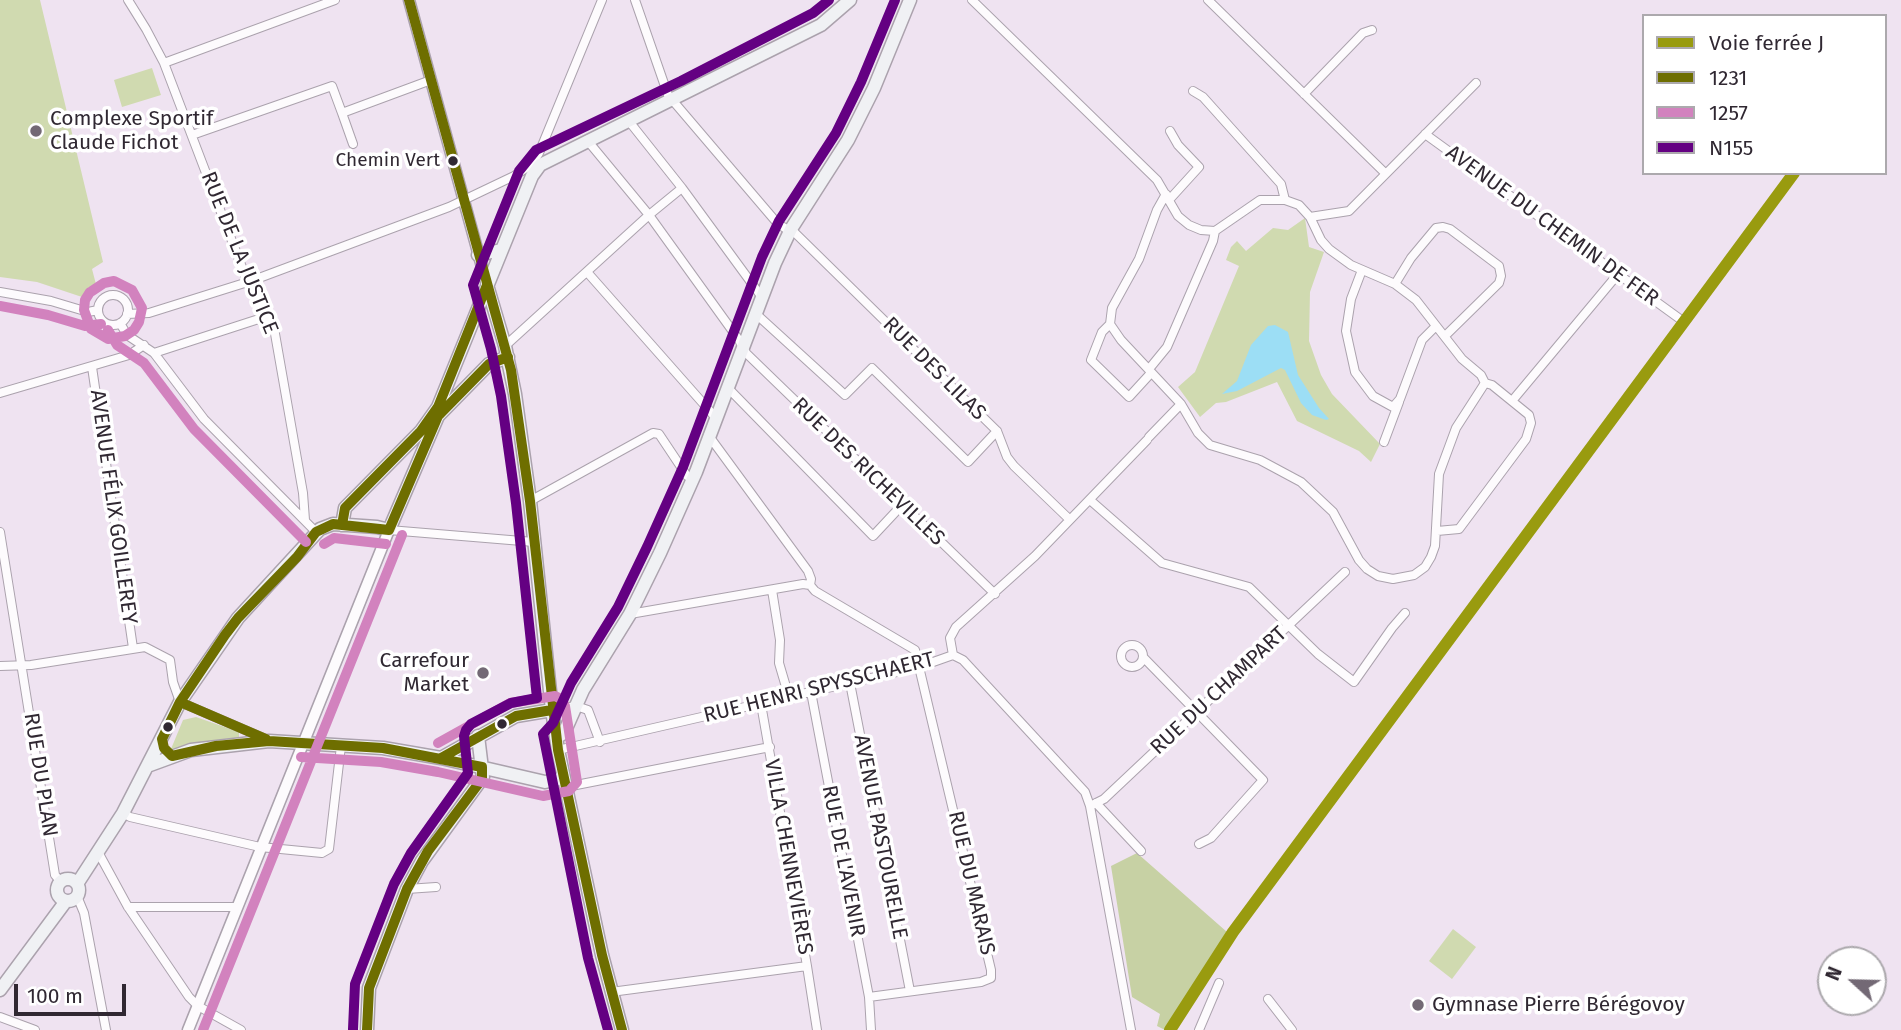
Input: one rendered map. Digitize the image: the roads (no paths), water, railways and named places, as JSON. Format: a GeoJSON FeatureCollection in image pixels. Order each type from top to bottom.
{"type":"FeatureCollection","features":[{"type":"Feature","properties":{"kind":"main road"},"geometry":{"type":"LineString","coordinates":[[1,986],[73,894],[150,765],[180,702],[238,618],[297,557],[316,532],[329,525],[389,530],[424,434],[447,389],[537,163],[821,25],[850,0]]}},
{"type":"Feature","properties":{"kind":"main road"},"geometry":{"type":"LineString","coordinates":[[557,744],[583,690],[630,614],[693,479],[761,296],[791,230],[848,140],[910,0]]}},
{"type":"Feature","properties":{"kind":"main road"},"geometry":{"type":"LineString","coordinates":[[478,255],[501,250]]}},
{"type":"Feature","properties":{"kind":"main road"},"geometry":{"type":"LineString","coordinates":[[487,285],[505,347],[530,501],[557,744],[611,992],[622,1030]]}},
{"type":"Feature","properties":{"kind":"main road"},"geometry":{"type":"LineString","coordinates":[[435,416],[505,347]]}},
{"type":"Feature","properties":{"kind":"main road"},"geometry":{"type":"LineString","coordinates":[[447,389],[454,391],[463,387]]}},
{"type":"Feature","properties":{"kind":"main road"},"geometry":{"type":"LineString","coordinates":[[342,525],[345,508],[424,434]]}},
{"type":"Feature","properties":{"kind":"main road"},"geometry":{"type":"LineString","coordinates":[[440,758],[516,716],[552,710]]}},
{"type":"Feature","properties":{"kind":"main road"},"geometry":{"type":"LineString","coordinates":[[150,765],[191,750],[244,736],[270,741],[383,748],[545,782],[565,782]]}},
{"type":"Feature","properties":{"kind":"main road"},"geometry":{"type":"LineString","coordinates":[[367,1030],[369,988],[407,888],[428,851],[482,779],[478,736]]}},
{"type":"Feature","properties":{"kind":"main road"},"geometry":{"type":"LineString","coordinates":[[162,738],[164,748],[172,756]]}},
{"type":"Feature","properties":{"kind":"main road"},"geometry":{"type":"LineString","coordinates":[[68,880],[73,894],[58,895],[61,882],[68,880]]}},
{"type":"Feature","properties":{"kind":"street","name":"RUE DE LA JUSTICE"},"geometry":{"type":"LineString","coordinates":[[128,0],[164,63],[248,282],[274,328],[304,500],[305,520]]}},
{"type":"Feature","properties":{"kind":"street"},"geometry":{"type":"LineString","coordinates":[[164,63],[335,0]]}},
{"type":"Feature","properties":{"kind":"street"},"geometry":{"type":"LineString","coordinates":[[409,0],[487,285]]}},
{"type":"Feature","properties":{"kind":"street"},"geometry":{"type":"LineString","coordinates":[[127,314],[149,313],[248,282],[463,201],[537,163],[602,0]]}},
{"type":"Feature","properties":{"kind":"street","name":"RUE DES LILAS"},"geometry":{"type":"LineString","coordinates":[[635,0],[672,99],[778,224],[791,230],[997,430],[1007,457],[1014,466],[1066,517]]}},
{"type":"Feature","properties":{"kind":"street"},"geometry":{"type":"LineString","coordinates":[[972,0],[1157,180],[1178,216],[1189,225],[1201,230],[1215,231],[1260,200],[1285,200],[1298,205],[1310,217],[1321,240],[1329,249],[1363,270],[1395,284],[1416,300],[1462,359],[1481,375],[1485,383],[1492,385],[1529,415],[1531,423],[1525,439],[1459,529],[1437,531]]}},
{"type":"Feature","properties":{"kind":"street"},"geometry":{"type":"LineString","coordinates":[[1208,0],[1385,173]]}},
{"type":"Feature","properties":{"kind":"street"},"geometry":{"type":"LineString","coordinates":[[1304,93],[1363,33],[1372,30]]}},
{"type":"Feature","properties":{"kind":"street"},"geometry":{"type":"LineString","coordinates":[[342,113],[431,80]]}},
{"type":"Feature","properties":{"kind":"street"},"geometry":{"type":"LineString","coordinates":[[1310,217],[1349,211],[1476,83]]}},
{"type":"Feature","properties":{"kind":"street"},"geometry":{"type":"LineString","coordinates":[[192,135],[332,86],[353,144]]}},
{"type":"Feature","properties":{"kind":"street"},"geometry":{"type":"LineString","coordinates":[[1193,91],[1203,97],[1281,184],[1285,200]]}},
{"type":"Feature","properties":{"kind":"street"},"geometry":{"type":"LineString","coordinates":[[628,120],[761,296]]}},
{"type":"Feature","properties":{"kind":"street"},"geometry":{"type":"LineString","coordinates":[[1170,131],[1178,145],[1199,167],[1157,210],[1139,259],[1112,308],[1110,324],[1102,332],[1091,360],[1129,397],[1167,347],[1215,231]]}},
{"type":"Feature","properties":{"kind":"street","name":"AVENUE DU CHEMIN DE FER"},"geometry":{"type":"LineString","coordinates":[[1425,134],[1680,318]]}},
{"type":"Feature","properties":{"kind":"street","name":"RUE DES RICHEVILLES"},"geometry":{"type":"LineString","coordinates":[[587,140],[649,215],[754,362],[995,594]]}},
{"type":"Feature","properties":{"kind":"street"},"geometry":{"type":"LineString","coordinates":[[514,177],[527,188]]}},
{"type":"Feature","properties":{"kind":"street"},"geometry":{"type":"LineString","coordinates":[[505,347],[682,188]]}},
{"type":"Feature","properties":{"kind":"street"},"geometry":{"type":"LineString","coordinates":[[1395,284],[1411,258],[1436,228],[1450,229],[1499,266],[1499,283],[1445,336]]}},
{"type":"Feature","properties":{"kind":"street"},"geometry":{"type":"LineString","coordinates":[[1363,270],[1350,299],[1347,315],[1348,347],[1355,372],[1363,385],[1382,403],[1392,407],[1400,399]]}},
{"type":"Feature","properties":{"kind":"street"},"geometry":{"type":"LineString","coordinates":[[587,272],[716,418]]}},
{"type":"Feature","properties":{"kind":"street"},"geometry":{"type":"LineString","coordinates":[[1512,401],[1618,274]]}},
{"type":"Feature","properties":{"kind":"street"},"geometry":{"type":"LineString","coordinates":[[0,292],[51,301],[88,312],[97,310],[104,298],[114,295],[126,304],[127,314],[120,323],[112,326],[104,323],[97,310]]}},
{"type":"Feature","properties":{"kind":"street"},"geometry":{"type":"LineString","coordinates":[[755,313],[845,395],[872,368],[968,462],[997,430]]}},
{"type":"Feature","properties":{"kind":"street"},"geometry":{"type":"LineString","coordinates":[[154,353],[268,316]]}},
{"type":"Feature","properties":{"kind":"street"},"geometry":{"type":"LineString","coordinates":[[120,323],[127,335],[154,353],[198,412],[316,532]]}},
{"type":"Feature","properties":{"kind":"street"},"geometry":{"type":"LineString","coordinates":[[1110,324],[1121,340],[1181,404],[1198,433],[1210,445],[1277,468],[1301,482],[1333,512],[1359,560],[1378,576],[1393,579],[1406,578],[1425,567],[1436,546],[1439,474],[1456,428],[1485,383]]}},
{"type":"Feature","properties":{"kind":"street"},"geometry":{"type":"LineString","coordinates":[[1384,442],[1422,340],[1436,326]]}},
{"type":"Feature","properties":{"kind":"street"},"geometry":{"type":"LineString","coordinates":[[0,393],[129,355],[144,345]]}},
{"type":"Feature","properties":{"kind":"street","name":"AVENUE FÉLIX GOILLEREY"},"geometry":{"type":"LineString","coordinates":[[92,367],[133,648]]}},
{"type":"Feature","properties":{"kind":"street"},"geometry":{"type":"LineString","coordinates":[[728,388],[873,536],[902,505]]}},
{"type":"Feature","properties":{"kind":"street","name":"RUE HENRI SPYSSCHAERT"},"geometry":{"type":"LineString","coordinates":[[557,744],[600,742],[919,667],[953,655],[950,638],[952,633],[1090,500],[1181,404]]}},
{"type":"Feature","properties":{"kind":"street"},"geometry":{"type":"LineString","coordinates":[[530,501],[653,433],[659,434],[687,477],[693,479]]}},
{"type":"Feature","properties":{"kind":"street"},"geometry":{"type":"LineString","coordinates":[[709,436],[808,571],[810,585]]}},
{"type":"Feature","properties":{"kind":"street"},"geometry":{"type":"LineString","coordinates":[[291,507],[304,500]]}},
{"type":"Feature","properties":{"kind":"street"},"geometry":{"type":"LineString","coordinates":[[1090,500],[1163,563],[1249,587],[1318,654],[1354,682],[1405,613]]}},
{"type":"Feature","properties":{"kind":"street"},"geometry":{"type":"LineString","coordinates":[[188,1030],[389,530],[534,542]]}},
{"type":"Feature","properties":{"kind":"street","name":"RUE DU PLAN"},"geometry":{"type":"LineString","coordinates":[[0,532],[55,875],[61,882]]}},
{"type":"Feature","properties":{"kind":"street","name":"RUE DU CHAMPART"},"geometry":{"type":"LineString","coordinates":[[1093,804],[1104,799],[1359,560]]}},
{"type":"Feature","properties":{"kind":"street"},"geometry":{"type":"LineString","coordinates":[[630,614],[803,584],[810,585],[815,591],[912,646],[919,667]]}},
{"type":"Feature","properties":{"kind":"street"},"geometry":{"type":"LineString","coordinates":[[772,590],[779,640],[779,663],[789,697]]}},
{"type":"Feature","properties":{"kind":"street"},"geometry":{"type":"LineString","coordinates":[[0,666],[21,666],[145,648],[170,660],[173,682],[180,702],[244,736]]}},
{"type":"Feature","properties":{"kind":"street"},"geometry":{"type":"LineString","coordinates":[[953,655],[963,660],[1085,792],[1093,804],[1141,851]]}},
{"type":"Feature","properties":{"kind":"street"},"geometry":{"type":"LineString","coordinates":[[1143,657],[1263,780],[1211,838],[1199,844]]}},
{"type":"Feature","properties":{"kind":"street","name":"RUE DU MARAIS"},"geometry":{"type":"LineString","coordinates":[[869,997],[987,981],[991,978],[919,667]]}},
{"type":"Feature","properties":{"kind":"street","name":"AVENUE PASTOURELLE"},"geometry":{"type":"LineString","coordinates":[[850,683],[910,991]]}},
{"type":"Feature","properties":{"kind":"street","name":"RUE DE L'AVENIR"},"geometry":{"type":"LineString","coordinates":[[811,692],[869,997],[871,1030]]}},
{"type":"Feature","properties":{"kind":"street","name":"VILLA CHENNEVIÈRES"},"geometry":{"type":"LineString","coordinates":[[761,704],[817,1030]]}},
{"type":"Feature","properties":{"kind":"street"},"geometry":{"type":"LineString","coordinates":[[552,710],[576,706],[588,710],[600,742]]}},
{"type":"Feature","properties":{"kind":"street"},"geometry":{"type":"LineString","coordinates":[[123,813],[130,817],[260,847],[322,853],[329,849],[341,746]]}},
{"type":"Feature","properties":{"kind":"street","name":"VILLA CHENNEVIÈRES"},"geometry":{"type":"LineString","coordinates":[[565,782],[769,747]]}},
{"type":"Feature","properties":{"kind":"street"},"geometry":{"type":"LineString","coordinates":[[1093,804],[1131,1030]]}},
{"type":"Feature","properties":{"kind":"street"},"geometry":{"type":"LineString","coordinates":[[97,852],[128,907],[198,1006],[240,1030]]}},
{"type":"Feature","properties":{"kind":"street"},"geometry":{"type":"LineString","coordinates":[[407,888],[436,887]]}},
{"type":"Feature","properties":{"kind":"street"},"geometry":{"type":"LineString","coordinates":[[73,894],[84,913],[106,1030]]}},
{"type":"Feature","properties":{"kind":"street"},"geometry":{"type":"LineString","coordinates":[[128,907],[237,907]]}},
{"type":"Feature","properties":{"kind":"street","name":"VILLA CHENNEVIÈRES"},"geometry":{"type":"LineString","coordinates":[[611,992],[807,966]]}},
{"type":"Feature","properties":{"kind":"street"},"geometry":{"type":"LineString","coordinates":[[1199,1030],[1219,983]]}},
{"type":"Feature","properties":{"kind":"street"},"geometry":{"type":"LineString","coordinates":[[1268,999],[1292,1030]]}},
{"type":"Feature","properties":{"kind":"street"},"geometry":{"type":"LineString","coordinates":[[0,1017],[34,1030]]}},
{"type":"Feature","properties":{"kind":"water"},"geometry":{"type":"Polygon","coordinates":[[[1275,325],[1288,332],[1298,375],[1329,419],[1312,415],[1301,403],[1285,370],[1281,368],[1237,391],[1222,394],[1237,381],[1251,345],[1268,326],[1275,325]]]}},
{"type":"Feature","properties":{"kind":"rail line","name":"J"},"geometry":{"type":"LineString","coordinates":[[1170,1030],[1233,932],[1793,175]]}},
{"type":"Feature","properties":{"kind":"place","name":"Complexe Sportif Claude Fichot"},"geometry":{"type":"Point","coordinates":[36,131]}},
{"type":"Feature","properties":{"kind":"place","name":"Chemin Vert"},"geometry":{"type":"Point","coordinates":[453,161]}},
{"type":"Feature","properties":{"kind":"place","name":"Carrefour Market"},"geometry":{"type":"Point","coordinates":[483,673]}},
{"type":"Feature","properties":{"kind":"place","name":"Gymnase Pierre Bérégovoy"},"geometry":{"type":"Point","coordinates":[1418,1005]}}]}
